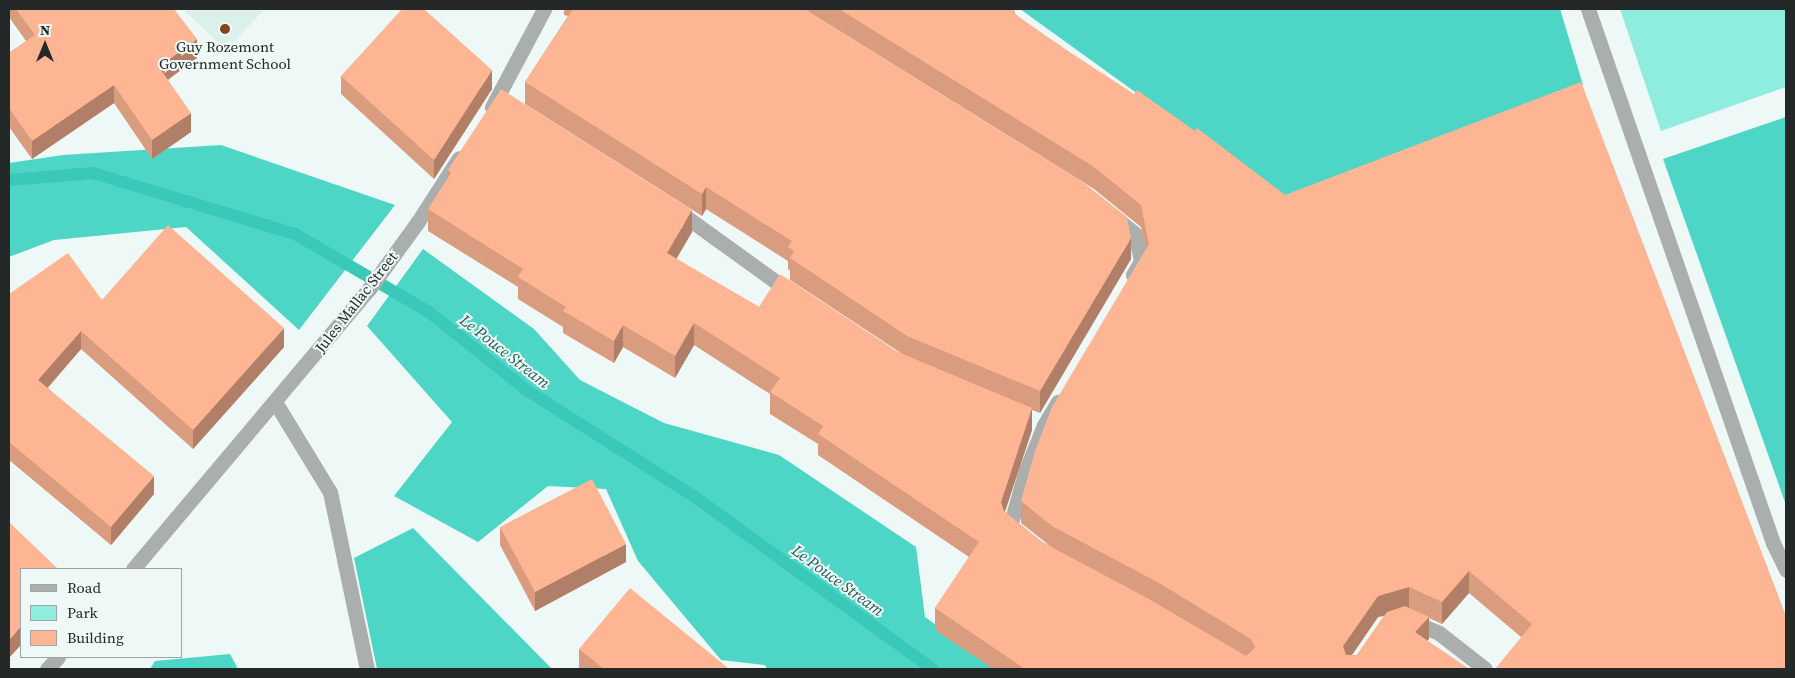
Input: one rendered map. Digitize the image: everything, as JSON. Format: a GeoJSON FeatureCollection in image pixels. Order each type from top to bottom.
{"type":"FeatureCollection","features":[{"type":"Feature","properties":{"kind":"street"},"geometry":{"type":"LineString","coordinates":[[482,123],[498,98],[544,9]]}},
{"type":"Feature","properties":{"kind":"street"},"geometry":{"type":"LineString","coordinates":[[1588,9],[1769,533],[1786,570]]}},
{"type":"Feature","properties":{"kind":"street"},"geometry":{"type":"LineString","coordinates":[[498,98],[514,108]]}},
{"type":"Feature","properties":{"kind":"street","name":"Jules Mallac Street"},"geometry":{"type":"LineString","coordinates":[[134,568],[369,288],[417,223],[466,148]]}},
{"type":"Feature","properties":{"kind":"street"},"geometry":{"type":"LineString","coordinates":[[666,201],[800,300]]}},
{"type":"Feature","properties":{"kind":"street"},"geometry":{"type":"LineString","coordinates":[[1104,209],[1135,234],[1141,261],[1127,286]]}},
{"type":"Feature","properties":{"kind":"street"},"geometry":{"type":"LineString","coordinates":[[1032,544],[1010,526],[1026,470],[1044,425],[1064,392]]}},
{"type":"Feature","properties":{"kind":"street"},"geometry":{"type":"LineString","coordinates":[[275,402],[330,492],[367,669]]}},
{"type":"Feature","properties":{"kind":"street"},"geometry":{"type":"LineString","coordinates":[[1028,418],[1044,425]]}},
{"type":"Feature","properties":{"kind":"street"},"geometry":{"type":"LineString","coordinates":[[1398,621],[1406,618],[1440,633],[1484,669]]}},
{"type":"Feature","properties":{"kind":"street"},"geometry":{"type":"LineString","coordinates":[[47,669],[57,658]]}},
{"type":"Feature","properties":{"kind":"shaded area","name":"Guy Rozemont Government School"},"geometry":{"type":"Polygon","coordinates":[[[183,9],[265,9],[226,50],[183,9]]]}},
{"type":"Feature","properties":{"kind":"green space"},"geometry":{"type":"Polygon","coordinates":[[[1020,9],[1560,9],[1583,85],[1282,198],[1020,9]]]}},
{"type":"Feature","properties":{"kind":"green space"},"geometry":{"type":"Polygon","coordinates":[[[1620,9],[1786,9],[1786,87],[1661,131],[1620,9]]]}},
{"type":"Feature","properties":{"kind":"green space"},"geometry":{"type":"Polygon","coordinates":[[[1786,117],[1786,505],[1663,159],[1786,117]]]}},
{"type":"Feature","properties":{"kind":"green space"},"geometry":{"type":"Polygon","coordinates":[[[221,145],[395,205],[299,330],[186,227],[54,240],[9,257],[9,163],[63,155],[221,145]]]}},
{"type":"Feature","properties":{"kind":"green space"},"geometry":{"type":"Polygon","coordinates":[[[423,249],[534,329],[580,380],[664,423],[779,455],[916,547],[925,617],[996,669],[767,669],[765,665],[721,660],[638,561],[606,489],[548,486],[478,542],[394,496],[452,422],[367,326],[423,249]]]}},
{"type":"Feature","properties":{"kind":"green space"},"geometry":{"type":"Polygon","coordinates":[[[413,528],[552,669],[377,669],[354,558],[413,528]]]}},
{"type":"Feature","properties":{"kind":"green space"},"geometry":{"type":"Polygon","coordinates":[[[230,654],[238,669],[150,669],[155,661],[230,654]]]}},
{"type":"Feature","properties":{"kind":"building"},"geometry":{"type":"Polygon","coordinates":[[[16,9],[174,9],[197,39],[159,67],[191,113],[152,140],[114,85],[32,141],[9,108],[9,53],[35,35],[16,9]]]}},
{"type":"Feature","properties":{"kind":"building"},"geometry":{"type":"Polygon","coordinates":[[[402,9],[424,9],[492,70],[434,160],[341,76],[402,9]]]}},
{"type":"Feature","properties":{"kind":"building"},"geometry":{"type":"Polygon","coordinates":[[[573,9],[804,9],[1084,183],[1127,217],[1131,238],[1040,391],[907,336],[790,258],[794,251],[788,247],[792,241],[706,187],[702,194],[525,82],[573,9]]]}},
{"type":"Feature","properties":{"kind":"building"},"geometry":{"type":"Polygon","coordinates":[[[839,9],[1015,9],[1013,13],[1068,51],[1134,94],[1137,90],[1195,131],[1197,128],[1285,195],[1581,82],[1786,616],[1786,669],[1495,669],[1532,624],[1469,571],[1442,602],[1409,587],[1378,596],[1343,646],[1346,655],[1357,655],[1387,612],[1405,606],[1429,617],[1415,632],[1469,669],[1025,669],[935,608],[979,542],[818,434],[823,426],[770,392],[780,378],[694,323],[675,356],[623,325],[614,341],[563,311],[566,307],[518,277],[523,269],[428,209],[451,173],[448,170],[501,89],[692,210],[667,253],[759,307],[780,274],[898,352],[1032,408],[1001,502],[1004,511],[1042,542],[1149,599],[1246,656],[1255,648],[1251,639],[1159,583],[1052,526],[1021,501],[1035,451],[1052,407],[1149,244],[1141,205],[1094,167],[839,9]]]}},
{"type":"Feature","properties":{"kind":"building"},"geometry":{"type":"Polygon","coordinates":[[[168,225],[284,328],[193,430],[81,331],[38,380],[154,476],[111,527],[9,442],[9,294],[68,253],[102,300],[168,225]]]}},
{"type":"Feature","properties":{"kind":"building"},"geometry":{"type":"Polygon","coordinates":[[[592,479],[626,544],[535,592],[500,527],[592,479]]]}},
{"type":"Feature","properties":{"kind":"building"},"geometry":{"type":"Polygon","coordinates":[[[9,522],[57,568],[20,568],[20,627],[9,640],[9,522]]]}},
{"type":"Feature","properties":{"kind":"building"},"geometry":{"type":"Polygon","coordinates":[[[630,588],[728,668],[604,669],[579,649],[630,588]]]}},
{"type":"Feature","properties":{"kind":"waterway","name":"Le Pouce Stream"},"geometry":{"type":"LineString","coordinates":[[9,180],[93,173],[295,234],[429,312],[525,389],[695,497],[933,669]]}},
{"type":"Feature","properties":{"kind":"place","name":"Guy Rozemont Government School"},"geometry":{"type":"Point","coordinates":[225,29]}}]}
